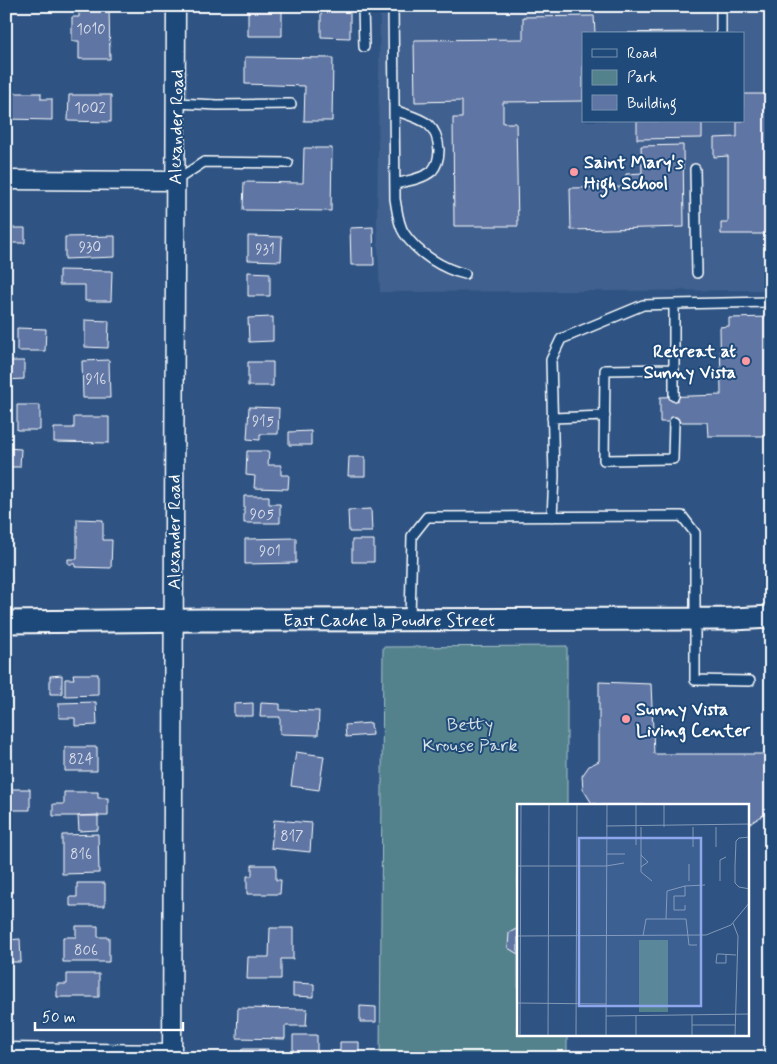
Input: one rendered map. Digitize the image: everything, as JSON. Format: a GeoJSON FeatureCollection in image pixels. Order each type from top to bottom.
{"type":"FeatureCollection","features":[{"type":"Feature","properties":{"kind":"street","name":"Alexander Road"},"geometry":{"type":"LineString","coordinates":[[172,1056],[176,6]]}},
{"type":"Feature","properties":{"kind":"street"},"geometry":{"type":"LineString","coordinates":[[6,180],[175,181]]}},
{"type":"Feature","properties":{"kind":"street","name":"East Cache la Poudre Street"},"geometry":{"type":"LineString","coordinates":[[6,622],[734,619],[771,617]]}},
{"type":"Feature","properties":{"kind":"street"},"geometry":{"type":"LineString","coordinates":[[6,1052],[172,1056]]}},
{"type":"Feature","properties":{"kind":"lane"},"geometry":{"type":"LineString","coordinates":[[363,6],[364,47]]}},
{"type":"Feature","properties":{"kind":"lane"},"geometry":{"type":"LineString","coordinates":[[394,6],[395,184],[398,216],[403,233],[421,252],[451,271],[465,274]]}},
{"type":"Feature","properties":{"kind":"lane"},"geometry":{"type":"LineString","coordinates":[[721,6],[721,32]]}},
{"type":"Feature","properties":{"kind":"lane"},"geometry":{"type":"LineString","coordinates":[[177,103],[217,105],[291,104]]}},
{"type":"Feature","properties":{"kind":"lane"},"geometry":{"type":"LineString","coordinates":[[394,110],[430,125],[437,132],[439,152],[438,162],[431,172],[395,184]]}},
{"type":"Feature","properties":{"kind":"lane"},"geometry":{"type":"LineString","coordinates":[[175,181],[204,162],[288,163]]}},
{"type":"Feature","properties":{"kind":"lane"},"geometry":{"type":"LineString","coordinates":[[695,169],[697,274]]}},
{"type":"Feature","properties":{"kind":"lane"},"geometry":{"type":"LineString","coordinates":[[552,517],[554,476],[550,360],[562,339],[643,305],[771,302]]}},
{"type":"Feature","properties":{"kind":"lane"},"geometry":{"type":"LineString","coordinates":[[674,304],[674,396]]}},
{"type":"Feature","properties":{"kind":"lane"},"geometry":{"type":"LineString","coordinates":[[674,370],[605,370],[604,460],[673,459],[674,422]]}},
{"type":"Feature","properties":{"kind":"lane"},"geometry":{"type":"LineString","coordinates":[[552,418],[605,416]]}},
{"type":"Feature","properties":{"kind":"lane"},"geometry":{"type":"LineString","coordinates":[[410,620],[412,536],[427,517],[682,516],[695,533],[695,680],[750,681]]}},
{"type":"Feature","properties":{"kind":"shaded area","name":"Saint Mary's High School"},"geometry":{"type":"Polygon","coordinates":[[[380,6],[771,6],[771,290],[380,292],[377,223],[380,6]]]}},
{"type":"Feature","properties":{"kind":"green space","name":"Betty Krouse Park"},"geometry":{"type":"Polygon","coordinates":[[[567,646],[567,804],[517,804],[517,1036],[567,1036],[567,1058],[380,1058],[383,647],[567,646]]]}},
{"type":"Feature","properties":{"kind":"building"},"geometry":{"type":"Polygon","coordinates":[[[79,6],[109,6],[110,59],[79,59],[79,41],[72,41],[72,17],[79,17],[79,6]]]}},
{"type":"Feature","properties":{"kind":"building"},"geometry":{"type":"Polygon","coordinates":[[[321,6],[350,6],[350,38],[321,37],[321,6]]]}},
{"type":"Feature","properties":{"kind":"building"},"geometry":{"type":"Polygon","coordinates":[[[248,9],[282,9],[282,36],[248,36],[248,9]]]}},
{"type":"Feature","properties":{"kind":"building"},"geometry":{"type":"Polygon","coordinates":[[[594,16],[595,32],[582,32],[582,101],[503,102],[503,123],[516,123],[518,226],[454,226],[453,118],[462,118],[462,101],[415,102],[414,40],[523,39],[523,17],[594,16]]]}},
{"type":"Feature","properties":{"kind":"building"},"geometry":{"type":"Polygon","coordinates":[[[245,57],[333,58],[332,121],[304,121],[305,86],[245,84],[245,57]]]}},
{"type":"Feature","properties":{"kind":"building"},"geometry":{"type":"Polygon","coordinates":[[[6,93],[41,93],[41,99],[52,99],[52,120],[6,119],[6,93]]]}},
{"type":"Feature","properties":{"kind":"building"},"geometry":{"type":"Polygon","coordinates":[[[744,94],[771,94],[771,234],[721,234],[721,223],[728,223],[728,156],[714,157],[714,138],[737,137],[737,122],[744,122],[744,94]]]}},
{"type":"Feature","properties":{"kind":"building"},"geometry":{"type":"Polygon","coordinates":[[[69,95],[111,95],[111,122],[68,121],[69,95]]]}},
{"type":"Feature","properties":{"kind":"building"},"geometry":{"type":"Polygon","coordinates":[[[637,122],[702,122],[702,138],[637,139],[637,122]]]}},
{"type":"Feature","properties":{"kind":"building"},"geometry":{"type":"Polygon","coordinates":[[[683,145],[684,227],[571,230],[570,188],[626,187],[626,174],[642,173],[641,146],[683,145]]]}},
{"type":"Feature","properties":{"kind":"building"},"geometry":{"type":"Polygon","coordinates":[[[304,148],[332,148],[331,211],[243,210],[244,182],[303,183],[304,148]]]}},
{"type":"Feature","properties":{"kind":"building"},"geometry":{"type":"Polygon","coordinates":[[[373,227],[374,265],[351,265],[350,228],[373,227]]]}},
{"type":"Feature","properties":{"kind":"building"},"geometry":{"type":"Polygon","coordinates":[[[6,228],[25,228],[25,243],[6,243],[6,228]]]}},
{"type":"Feature","properties":{"kind":"building"},"geometry":{"type":"Polygon","coordinates":[[[115,236],[115,257],[65,259],[65,237],[115,236]]]}},
{"type":"Feature","properties":{"kind":"building"},"geometry":{"type":"Polygon","coordinates":[[[248,236],[282,237],[281,261],[248,260],[248,236]]]}},
{"type":"Feature","properties":{"kind":"building"},"geometry":{"type":"Polygon","coordinates":[[[59,270],[112,271],[111,301],[85,301],[85,285],[59,285],[59,270]]]}},
{"type":"Feature","properties":{"kind":"building"},"geometry":{"type":"Polygon","coordinates":[[[248,272],[270,273],[270,296],[248,296],[248,272]]]}},
{"type":"Feature","properties":{"kind":"building"},"geometry":{"type":"Polygon","coordinates":[[[273,317],[273,341],[249,342],[248,318],[273,317]]]}},
{"type":"Feature","properties":{"kind":"building","name":"Retreat at Sunny Vista"},"geometry":{"type":"Polygon","coordinates":[[[771,317],[771,436],[708,436],[707,422],[660,422],[660,397],[721,395],[720,327],[729,326],[729,318],[771,317]]]}},
{"type":"Feature","properties":{"kind":"building"},"geometry":{"type":"Polygon","coordinates":[[[85,320],[109,321],[108,348],[85,347],[85,320]]]}},
{"type":"Feature","properties":{"kind":"building"},"geometry":{"type":"Polygon","coordinates":[[[17,328],[46,329],[45,351],[17,351],[17,328]]]}},
{"type":"Feature","properties":{"kind":"building"},"geometry":{"type":"Polygon","coordinates":[[[109,360],[110,398],[83,398],[82,361],[109,360]]]}},
{"type":"Feature","properties":{"kind":"building"},"geometry":{"type":"Polygon","coordinates":[[[6,361],[24,361],[24,379],[6,380],[6,361]]]}},
{"type":"Feature","properties":{"kind":"building"},"geometry":{"type":"Polygon","coordinates":[[[248,362],[273,362],[273,386],[248,386],[248,362]]]}},
{"type":"Feature","properties":{"kind":"building"},"geometry":{"type":"Polygon","coordinates":[[[17,405],[40,405],[40,430],[17,430],[17,405]]]}},
{"type":"Feature","properties":{"kind":"building"},"geometry":{"type":"Polygon","coordinates":[[[249,407],[279,408],[278,434],[260,434],[260,440],[247,439],[249,407]]]}},
{"type":"Feature","properties":{"kind":"building"},"geometry":{"type":"Polygon","coordinates":[[[74,417],[109,417],[109,443],[54,442],[54,428],[74,428],[74,417]]]}},
{"type":"Feature","properties":{"kind":"building"},"geometry":{"type":"Polygon","coordinates":[[[311,431],[311,445],[289,445],[289,432],[311,431]]]}},
{"type":"Feature","properties":{"kind":"building"},"geometry":{"type":"Polygon","coordinates":[[[6,448],[21,449],[20,467],[6,467],[6,448]]]}},
{"type":"Feature","properties":{"kind":"building"},"geometry":{"type":"Polygon","coordinates":[[[247,451],[269,451],[268,465],[281,465],[281,475],[289,475],[288,489],[254,488],[255,476],[246,475],[247,451]]]}},
{"type":"Feature","properties":{"kind":"building"},"geometry":{"type":"Polygon","coordinates":[[[349,457],[365,457],[365,476],[348,476],[349,457]]]}},
{"type":"Feature","properties":{"kind":"building"},"geometry":{"type":"Polygon","coordinates":[[[244,496],[269,496],[269,504],[280,504],[280,523],[244,523],[244,496]]]}},
{"type":"Feature","properties":{"kind":"building"},"geometry":{"type":"Polygon","coordinates":[[[371,509],[372,532],[349,532],[348,510],[371,509]]]}},
{"type":"Feature","properties":{"kind":"building"},"geometry":{"type":"Polygon","coordinates":[[[77,519],[103,520],[103,540],[112,540],[111,568],[75,567],[75,564],[68,564],[68,559],[77,559],[77,519]]]}},
{"type":"Feature","properties":{"kind":"building"},"geometry":{"type":"Polygon","coordinates":[[[296,538],[296,563],[245,564],[245,539],[296,538]]]}},
{"type":"Feature","properties":{"kind":"building"},"geometry":{"type":"Polygon","coordinates":[[[352,540],[374,540],[374,562],[352,562],[352,540]]]}},
{"type":"Feature","properties":{"kind":"building"},"geometry":{"type":"Polygon","coordinates":[[[73,674],[98,674],[98,695],[65,696],[65,679],[74,679],[73,674]]]}},
{"type":"Feature","properties":{"kind":"building"},"geometry":{"type":"Polygon","coordinates":[[[62,675],[62,694],[50,694],[50,676],[62,675]]]}},
{"type":"Feature","properties":{"kind":"building","name":"Sunny Vista Living Center"},"geometry":{"type":"Polygon","coordinates":[[[599,682],[651,684],[654,754],[771,754],[771,810],[750,824],[750,804],[596,804],[591,802],[583,789],[582,776],[589,766],[599,761],[599,682]]]}},
{"type":"Feature","properties":{"kind":"building"},"geometry":{"type":"Polygon","coordinates":[[[96,702],[97,725],[75,726],[75,718],[59,718],[59,703],[96,702]]]}},
{"type":"Feature","properties":{"kind":"building"},"geometry":{"type":"Polygon","coordinates":[[[253,703],[253,716],[234,716],[234,704],[253,703]]]}},
{"type":"Feature","properties":{"kind":"building"},"geometry":{"type":"Polygon","coordinates":[[[261,703],[280,704],[280,710],[319,711],[318,735],[280,734],[280,717],[260,717],[261,703]]]}},
{"type":"Feature","properties":{"kind":"building"},"geometry":{"type":"Polygon","coordinates":[[[371,723],[372,735],[346,737],[345,725],[371,723]]]}},
{"type":"Feature","properties":{"kind":"building"},"geometry":{"type":"Polygon","coordinates":[[[65,747],[97,747],[97,771],[65,771],[65,747]]]}},
{"type":"Feature","properties":{"kind":"building"},"geometry":{"type":"Polygon","coordinates":[[[296,752],[324,756],[319,790],[291,786],[296,752]]]}},
{"type":"Feature","properties":{"kind":"building"},"geometry":{"type":"Polygon","coordinates":[[[6,789],[30,789],[30,810],[6,810],[6,789]]]}},
{"type":"Feature","properties":{"kind":"building"},"geometry":{"type":"Polygon","coordinates":[[[64,792],[98,792],[98,798],[108,798],[108,816],[53,816],[53,804],[64,804],[64,792]]]}},
{"type":"Feature","properties":{"kind":"building"},"geometry":{"type":"Polygon","coordinates":[[[98,815],[98,830],[79,831],[78,816],[98,815]]]}},
{"type":"Feature","properties":{"kind":"building"},"geometry":{"type":"Polygon","coordinates":[[[274,820],[312,823],[310,852],[271,848],[274,820]]]}},
{"type":"Feature","properties":{"kind":"building"},"geometry":{"type":"Polygon","coordinates":[[[98,834],[99,873],[62,874],[62,835],[98,834]]]}},
{"type":"Feature","properties":{"kind":"building"},"geometry":{"type":"Polygon","coordinates":[[[252,865],[276,865],[276,880],[281,880],[280,894],[247,894],[247,876],[252,876],[252,865]]]}},
{"type":"Feature","properties":{"kind":"building"},"geometry":{"type":"Polygon","coordinates":[[[77,883],[105,883],[105,906],[70,906],[70,897],[77,897],[77,883]]]}},
{"type":"Feature","properties":{"kind":"building"},"geometry":{"type":"Polygon","coordinates":[[[76,926],[98,926],[98,937],[109,937],[109,962],[63,962],[63,937],[76,937],[76,926]]]}},
{"type":"Feature","properties":{"kind":"building"},"geometry":{"type":"Polygon","coordinates":[[[270,928],[293,928],[293,959],[281,959],[281,979],[247,979],[248,957],[269,957],[270,928]]]}},
{"type":"Feature","properties":{"kind":"building"},"geometry":{"type":"Polygon","coordinates":[[[517,929],[517,953],[508,948],[509,933],[517,929]]]}},
{"type":"Feature","properties":{"kind":"building"},"geometry":{"type":"Polygon","coordinates":[[[20,939],[21,962],[6,962],[6,940],[20,939]]]}},
{"type":"Feature","properties":{"kind":"building"},"geometry":{"type":"Polygon","coordinates":[[[67,974],[99,974],[99,997],[57,997],[57,984],[67,984],[67,974]]]}},
{"type":"Feature","properties":{"kind":"building"},"geometry":{"type":"Polygon","coordinates":[[[293,983],[314,984],[314,997],[293,996],[293,983]]]}},
{"type":"Feature","properties":{"kind":"building"},"geometry":{"type":"Polygon","coordinates":[[[360,1006],[376,1007],[376,1022],[360,1022],[360,1006]]]}},
{"type":"Feature","properties":{"kind":"building"},"geometry":{"type":"Polygon","coordinates":[[[238,1008],[307,1009],[306,1026],[285,1026],[285,1039],[237,1038],[238,1008]]]}},
{"type":"Feature","properties":{"kind":"building"},"geometry":{"type":"Polygon","coordinates":[[[293,1035],[317,1035],[317,1058],[293,1058],[293,1035]]]}},
{"type":"Feature","properties":{"kind":"building"},"geometry":{"type":"Polygon","coordinates":[[[340,1042],[359,1042],[359,1058],[340,1058],[340,1042]]]}},
{"type":"Feature","properties":{"kind":"building"},"geometry":{"type":"Polygon","coordinates":[[[242,1049],[268,1049],[268,1058],[242,1058],[242,1049]]]}},
{"type":"Feature","properties":{"kind":"place","name":"Saint Mary's High School"},"geometry":{"type":"Point","coordinates":[574,172]}},
{"type":"Feature","properties":{"kind":"place","name":"Retreat at Sunny Vista"},"geometry":{"type":"Point","coordinates":[746,361]}},
{"type":"Feature","properties":{"kind":"place","name":"Sunny Vista Living Center"},"geometry":{"type":"Point","coordinates":[626,719]}}]}
